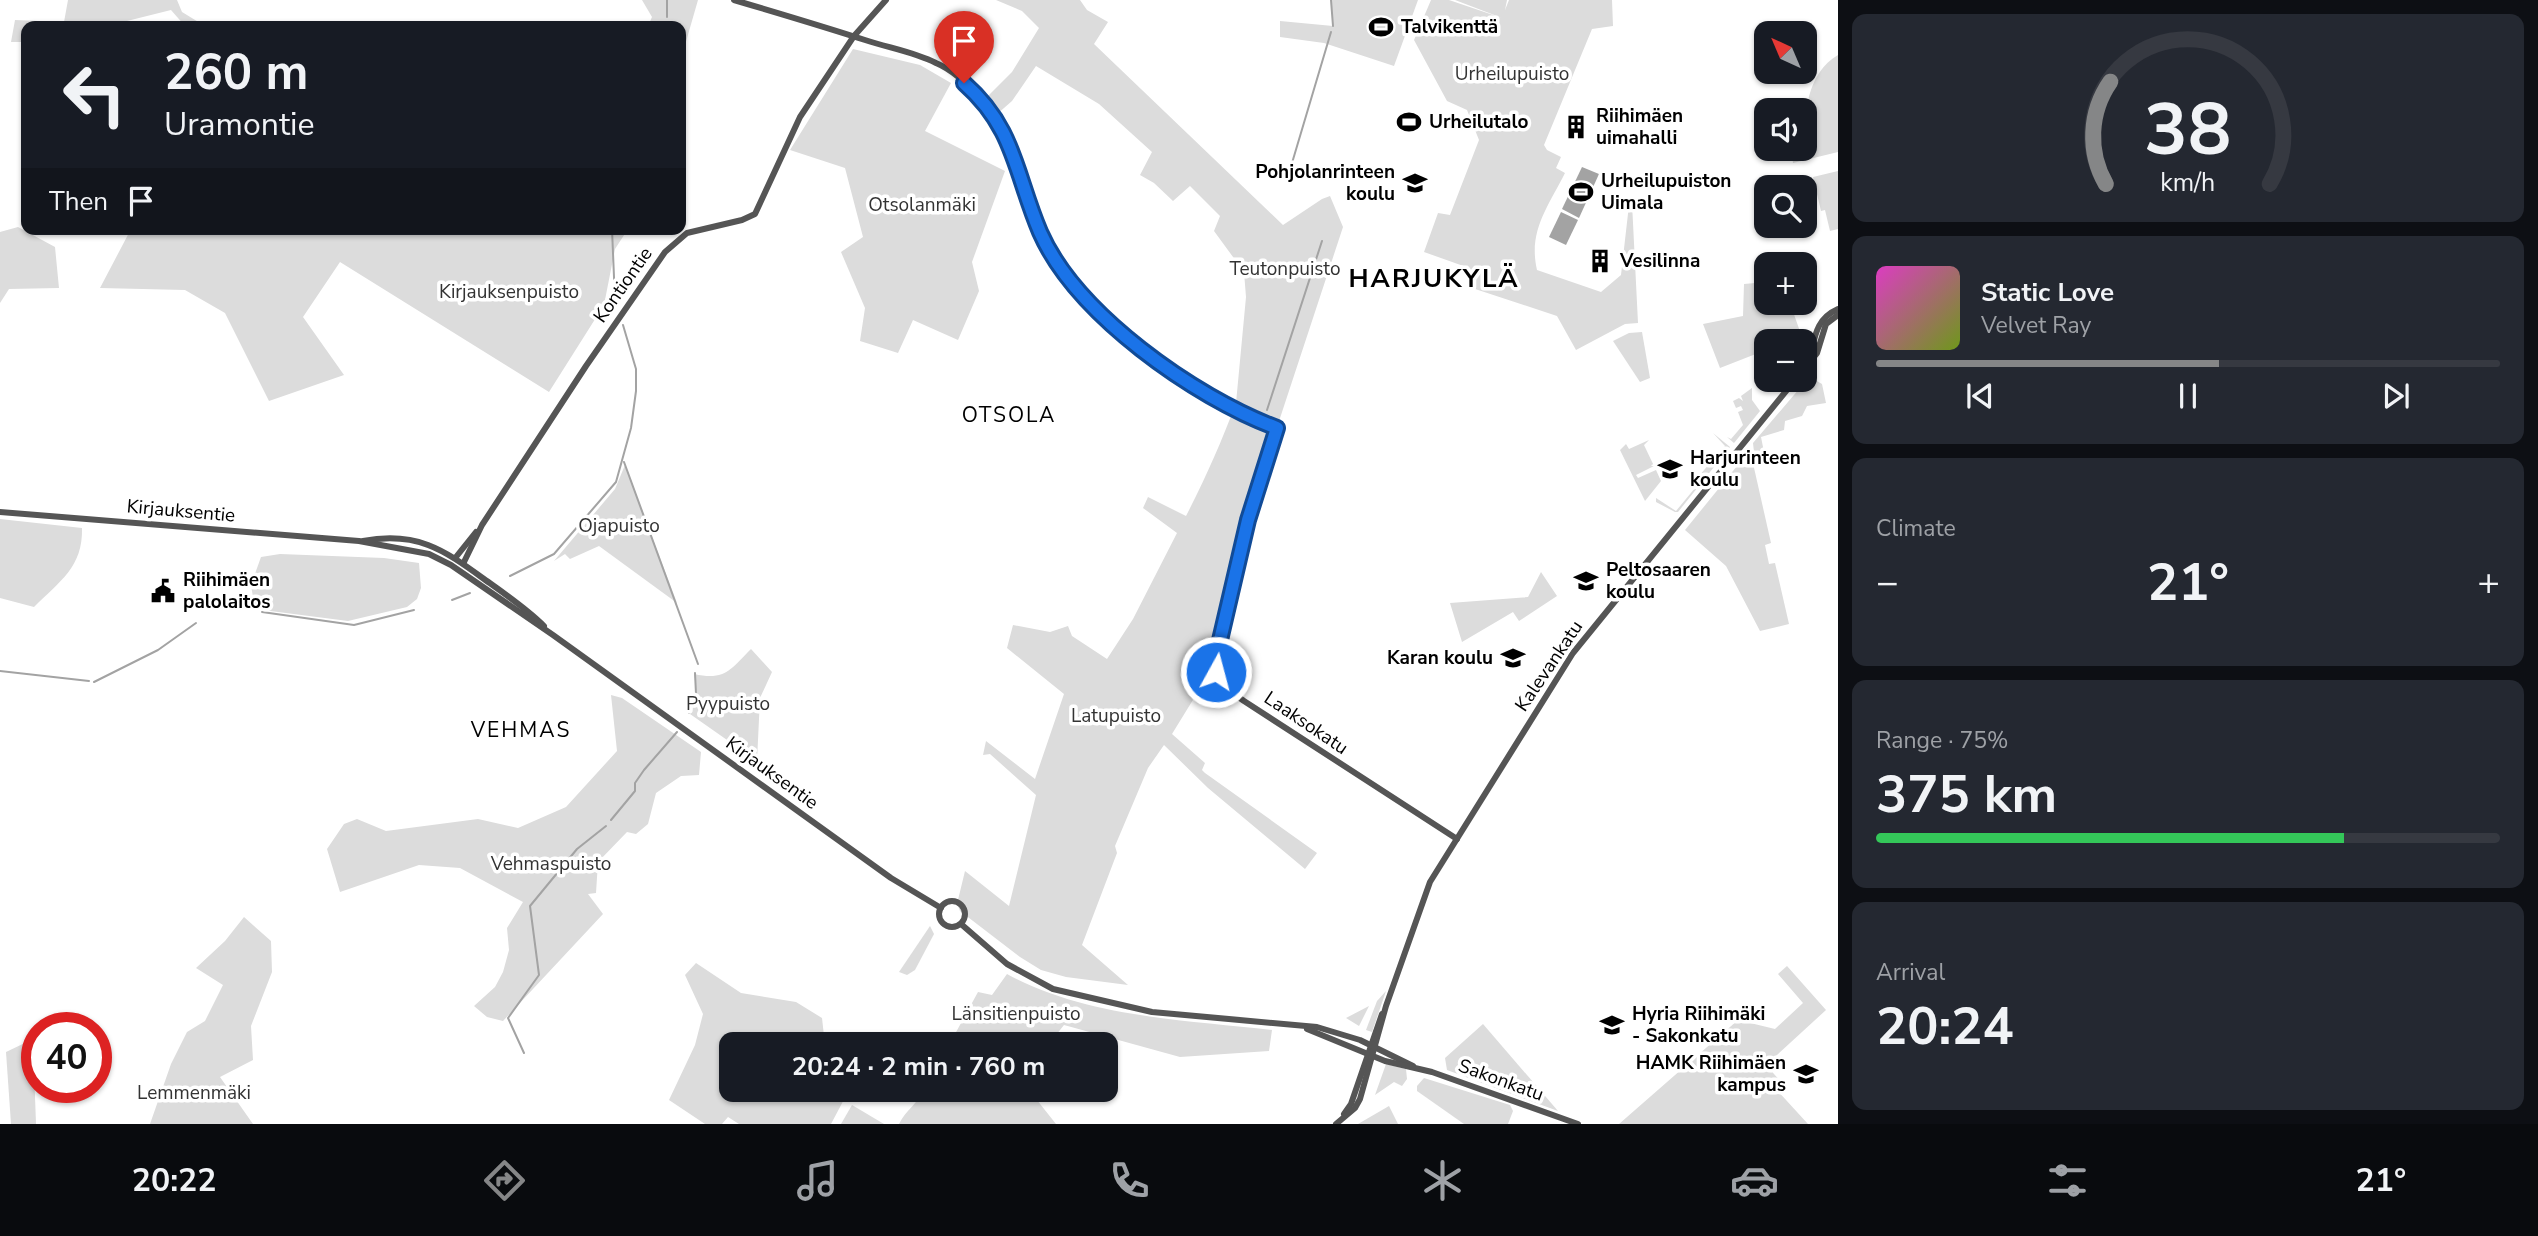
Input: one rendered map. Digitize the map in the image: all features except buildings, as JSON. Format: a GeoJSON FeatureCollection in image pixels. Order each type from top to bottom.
{"type":"FeatureCollection","features":[{"type":"Feature","properties":{"kind":"street"},"geometry":{"type":"LineString","coordinates":[[734,0],[854,36]]}},
{"type":"Feature","properties":{"kind":"street","name":"Kontiontie"},"geometry":{"type":"LineString","coordinates":[[686,234],[742,220],[755,214],[794,126],[854,36],[886,0]]}},
{"type":"Feature","properties":{"kind":"street","name":"Laaksokatu"},"geometry":{"type":"LineString","coordinates":[[854,36],[937,63],[984,100],[1007,137],[1045,242],[1056,262],[1075,285],[1164,368],[1202,394],[1277,428],[1257,488],[1235,575],[1217,653],[1218,677],[1230,691],[1244,701],[1457,839]]}},
{"type":"Feature","properties":{"kind":"street","name":"Kontiontie"},"geometry":{"type":"LineString","coordinates":[[456,557],[482,525],[593,355],[672,244],[684,235]]}},
{"type":"Feature","properties":{"kind":"street"},"geometry":{"type":"LineString","coordinates":[[1817,353],[1824,322],[1838,309]]}},
{"type":"Feature","properties":{"kind":"street"},"geometry":{"type":"LineString","coordinates":[[1824,322],[1838,315]]}},
{"type":"Feature","properties":{"kind":"street","name":"Kalevankatu"},"geometry":{"type":"LineString","coordinates":[[1337,1124],[1351,1104],[1370,1055],[1424,895],[1457,839],[1573,653],[1786,392]]}},
{"type":"Feature","properties":{"kind":"street","name":"Kirjauksentie"},"geometry":{"type":"LineString","coordinates":[[0,512],[359,541],[429,554],[451,565],[553,635],[891,878],[941,908]]}},
{"type":"Feature","properties":{"kind":"street","name":"Kontiontie"},"geometry":{"type":"LineString","coordinates":[[464,562],[482,525]]}},
{"type":"Feature","properties":{"kind":"street","name":"Kirjauksentie"},"geometry":{"type":"LineString","coordinates":[[359,541],[378,538],[415,540],[456,557],[553,635]]}},
{"type":"Feature","properties":{"kind":"street"},"geometry":{"type":"LineString","coordinates":[[950,901],[961,905],[965,916],[961,924],[950,928],[943,924],[939,916],[941,908],[950,901]]}},
{"type":"Feature","properties":{"kind":"street"},"geometry":{"type":"LineString","coordinates":[[961,924],[1007,964],[1053,989],[1152,1012],[1330,1030],[1373,1046]]}},
{"type":"Feature","properties":{"kind":"street"},"geometry":{"type":"LineString","coordinates":[[1302,1027],[1370,1055]]}},
{"type":"Feature","properties":{"kind":"street","name":"Sakonkatu"},"geometry":{"type":"LineString","coordinates":[[1373,1046],[1413,1066]]}},
{"type":"Feature","properties":{"kind":"street","name":"Sakonkatu"},"geometry":{"type":"LineString","coordinates":[[1370,1055],[1413,1066],[1578,1124]]}},
{"type":"Feature","properties":{"kind":"green space"},"geometry":{"type":"Polygon","coordinates":[[[68,0],[177,0],[182,12],[197,21],[181,21],[171,10],[127,21],[64,21],[68,0]]]}},
{"type":"Feature","properties":{"kind":"green space"},"geometry":{"type":"Polygon","coordinates":[[[642,0],[698,0],[686,42],[686,21],[650,21],[652,17],[642,0]]]}},
{"type":"Feature","properties":{"kind":"green space","name":"Latupuisto"},"geometry":{"type":"Polygon","coordinates":[[[996,0],[1080,0],[1087,10],[1108,22],[1094,44],[1283,225],[1330,196],[1343,227],[1257,488],[1216,665],[1225,687],[1207,677],[1172,734],[1205,763],[1202,770],[1205,773],[1317,853],[1305,869],[1208,788],[1164,745],[1148,768],[1115,846],[1117,853],[1082,945],[1128,985],[1066,977],[1041,970],[960,911],[957,904],[965,871],[1009,906],[1036,795],[990,754],[983,755],[986,741],[1035,779],[1064,694],[1007,648],[1013,625],[1050,632],[1068,626],[1072,636],[1107,659],[1133,619],[1177,533],[1143,508],[1148,497],[1186,516],[1236,403],[1246,297],[1244,272],[1214,231],[1220,216],[1190,186],[1173,201],[1154,183],[1140,175],[1152,152],[1099,104],[1036,66],[1012,101],[996,115],[984,100],[1012,72],[1039,28],[1022,11],[996,0]]]}},
{"type":"Feature","properties":{"kind":"green space"},"geometry":{"type":"Polygon","coordinates":[[[1331,0],[1418,0],[1394,66],[1324,43],[1280,37],[1280,21],[1333,26],[1331,0]]]}},
{"type":"Feature","properties":{"kind":"green space","name":"Urheilupuisto"},"geometry":{"type":"Polygon","coordinates":[[[1431,0],[1449,0],[1502,18],[1455,0],[1507,0],[1505,10],[1509,0],[1612,0],[1613,26],[1592,29],[1544,145],[1547,150],[1561,157],[1556,168],[1565,173],[1537,231],[1535,256],[1537,270],[1601,292],[1621,275],[1629,205],[1632,203],[1638,323],[1625,324],[1576,350],[1557,316],[1466,286],[1469,268],[1424,252],[1438,213],[1450,215],[1479,140],[1467,110],[1447,101],[1414,40],[1431,0]]]}},
{"type":"Feature","properties":{"kind":"green space"},"geometry":{"type":"Polygon","coordinates":[[[15,20],[40,21],[21,21],[21,42],[11,42],[15,20]]]}},
{"type":"Feature","properties":{"kind":"green space","name":"Otsolanmäki"},"geometry":{"type":"Polygon","coordinates":[[[853,49],[920,65],[951,83],[925,131],[1005,171],[972,262],[979,291],[958,340],[913,320],[898,353],[860,341],[865,308],[841,252],[863,237],[845,168],[790,150],[853,49]]]}},
{"type":"Feature","properties":{"kind":"green space"},"geometry":{"type":"Polygon","coordinates":[[[1838,55],[1838,152],[1817,157],[1817,98],[1809,98],[1813,84],[1817,84],[1817,77],[1827,63],[1838,55]]]}},
{"type":"Feature","properties":{"kind":"green space"},"geometry":{"type":"Polygon","coordinates":[[[1838,171],[1838,229],[1830,231],[1825,210],[1821,211],[1817,176],[1838,171]]]}},
{"type":"Feature","properties":{"kind":"green space"},"geometry":{"type":"Polygon","coordinates":[[[18,227],[21,229],[21,235],[33,235],[55,247],[59,288],[9,289],[0,303],[0,232],[18,227]]]}},
{"type":"Feature","properties":{"kind":"green space","name":"Kirjauksenpuisto"},"geometry":{"type":"Polygon","coordinates":[[[128,235],[624,235],[615,249],[604,305],[549,392],[340,262],[303,317],[344,375],[269,401],[225,313],[185,290],[100,288],[128,235]]]}},
{"type":"Feature","properties":{"kind":"green space"},"geometry":{"type":"Polygon","coordinates":[[[1754,283],[1754,315],[1794,315],[1799,329],[1754,329],[1754,355],[1720,368],[1703,324],[1743,316],[1744,284],[1754,283]]]}},
{"type":"Feature","properties":{"kind":"green space"},"geometry":{"type":"Polygon","coordinates":[[[1642,332],[1650,378],[1640,382],[1613,341],[1629,333],[1642,332]]]}},
{"type":"Feature","properties":{"kind":"green space"},"geometry":{"type":"Polygon","coordinates":[[[1817,381],[1822,384],[1826,403],[1807,406],[1802,416],[1785,421],[1784,430],[1761,437],[1764,452],[1754,452],[1753,443],[1796,392],[1817,392],[1817,381]]]}},
{"type":"Feature","properties":{"kind":"green space"},"geometry":{"type":"Polygon","coordinates":[[[1752,388],[1752,400],[1760,411],[1734,443],[1727,437],[1731,439],[1743,425],[1738,412],[1743,410],[1741,406],[1736,408],[1733,401],[1739,398],[1743,401],[1741,396],[1752,388]]]}},
{"type":"Feature","properties":{"kind":"green space"},"geometry":{"type":"Polygon","coordinates":[[[1713,433],[1730,447],[1678,512],[1656,502],[1656,498],[1676,511],[1695,488],[1691,485],[1725,446],[1713,433]]]}},
{"type":"Feature","properties":{"kind":"green space"},"geometry":{"type":"Polygon","coordinates":[[[1649,440],[1644,445],[1654,466],[1636,475],[1638,478],[1656,470],[1661,481],[1645,501],[1620,450],[1626,444],[1629,449],[1649,440]]]}},
{"type":"Feature","properties":{"kind":"green space"},"geometry":{"type":"Polygon","coordinates":[[[1750,450],[1771,543],[1765,545],[1769,564],[1775,563],[1789,624],[1760,631],[1726,566],[1685,530],[1750,450]]]}},
{"type":"Feature","properties":{"kind":"green space","name":"Ojapuisto"},"geometry":{"type":"Polygon","coordinates":[[[625,465],[677,603],[599,546],[570,559],[565,554],[554,561],[615,489],[625,465]]]}},
{"type":"Feature","properties":{"kind":"green space"},"geometry":{"type":"Polygon","coordinates":[[[0,519],[82,528],[79,553],[74,563],[61,581],[34,607],[0,598],[0,519]]]}},
{"type":"Feature","properties":{"kind":"green space"},"geometry":{"type":"Polygon","coordinates":[[[280,554],[384,558],[419,563],[421,588],[417,599],[407,607],[348,621],[255,609],[251,585],[261,557],[280,554]]]}},
{"type":"Feature","properties":{"kind":"green space"},"geometry":{"type":"Polygon","coordinates":[[[1541,572],[1557,596],[1519,621],[1513,612],[1462,642],[1450,603],[1528,597],[1541,572]]]}},
{"type":"Feature","properties":{"kind":"green space","name":"Pyypuisto"},"geometry":{"type":"Polygon","coordinates":[[[751,649],[772,672],[760,698],[757,761],[690,714],[697,696],[694,674],[720,675],[732,668],[751,649]]]}},
{"type":"Feature","properties":{"kind":"green space","name":"Vehmaspuisto"},"geometry":{"type":"Polygon","coordinates":[[[611,695],[622,698],[701,752],[699,775],[681,776],[656,793],[648,824],[636,834],[627,832],[598,862],[596,893],[588,894],[603,914],[503,1021],[487,1017],[474,1006],[495,987],[503,972],[509,950],[507,928],[523,902],[460,868],[419,865],[340,892],[327,849],[344,824],[357,819],[386,831],[478,819],[518,828],[566,807],[617,751],[611,695]]]}},
{"type":"Feature","properties":{"kind":"green space","name":"Lemmenmäki"},"geometry":{"type":"Polygon","coordinates":[[[244,917],[271,941],[272,972],[251,1026],[253,1060],[220,1077],[253,1124],[150,1124],[171,1064],[187,1032],[205,1021],[223,985],[196,968],[225,941],[244,917]]]}},
{"type":"Feature","properties":{"kind":"green space"},"geometry":{"type":"Polygon","coordinates":[[[930,926],[934,934],[915,970],[907,975],[899,972],[930,926]]]}},
{"type":"Feature","properties":{"kind":"green space"},"geometry":{"type":"Polygon","coordinates":[[[696,963],[741,993],[796,1002],[822,1018],[824,1032],[719,1032],[719,1102],[843,1102],[831,1124],[739,1124],[728,1117],[722,1124],[705,1124],[669,1100],[695,1045],[703,1014],[685,975],[696,963]]]}},
{"type":"Feature","properties":{"kind":"green space"},"geometry":{"type":"Polygon","coordinates":[[[1787,966],[1826,1010],[1766,1065],[1782,1083],[1776,1089],[1808,1124],[1619,1124],[1738,1020],[1775,1029],[1803,1003],[1778,974],[1787,966]]]}},
{"type":"Feature","properties":{"kind":"green space","name":"Länsitienpuisto"},"geometry":{"type":"Polygon","coordinates":[[[1007,974],[1037,988],[1102,1008],[1170,1019],[1272,1030],[1269,1051],[1180,1057],[1118,1040],[1118,1032],[1089,1032],[1064,1025],[1058,1032],[956,1032],[978,992],[992,995],[1007,974]]]}},
{"type":"Feature","properties":{"kind":"green space"},"geometry":{"type":"Polygon","coordinates":[[[1386,991],[1372,1032],[1366,1030],[1377,1001],[1386,991]]]}},
{"type":"Feature","properties":{"kind":"green space"},"geometry":{"type":"Polygon","coordinates":[[[1369,1006],[1359,1026],[1346,1018],[1369,1006]]]}},
{"type":"Feature","properties":{"kind":"green space"},"geometry":{"type":"Polygon","coordinates":[[[1483,1024],[1558,1111],[1447,1070],[1445,1058],[1483,1024]]]}},
{"type":"Feature","properties":{"kind":"green space"},"geometry":{"type":"Polygon","coordinates":[[[21,1045],[21,1103],[35,1103],[36,1124],[11,1124],[6,1052],[21,1045]]]}},
{"type":"Feature","properties":{"kind":"green space"},"geometry":{"type":"Polygon","coordinates":[[[1386,1064],[1406,1069],[1407,1079],[1402,1086],[1394,1082],[1375,1095],[1386,1064]]]}},
{"type":"Feature","properties":{"kind":"green space"},"geometry":{"type":"Polygon","coordinates":[[[1424,1078],[1510,1105],[1513,1111],[1508,1124],[1464,1124],[1417,1091],[1417,1086],[1424,1078]]]}},
{"type":"Feature","properties":{"kind":"green space"},"geometry":{"type":"Polygon","coordinates":[[[916,1102],[1039,1102],[1056,1124],[899,1124],[916,1102]]]}},
{"type":"Feature","properties":{"kind":"green space"},"geometry":{"type":"Polygon","coordinates":[[[852,1105],[884,1124],[841,1124],[852,1105]]]}},
{"type":"Feature","properties":{"kind":"green space"},"geometry":{"type":"Polygon","coordinates":[[[1389,1106],[1398,1124],[1358,1124],[1389,1106]]]}},
{"type":"Feature","properties":{"kind":"shaded area","name":"Urheilupuiston Uimala"},"geometry":{"type":"Polygon","coordinates":[[[1582,167],[1599,174],[1579,218],[1562,209],[1582,167]]]}},
{"type":"Feature","properties":{"kind":"shaded area"},"geometry":{"type":"Polygon","coordinates":[[[1561,212],[1578,220],[1566,245],[1549,237],[1561,212]]]}},
{"type":"Feature","properties":{"kind":"waterway"},"geometry":{"type":"LineString","coordinates":[[667,0],[667,17]]}},
{"type":"Feature","properties":{"kind":"waterway"},"geometry":{"type":"LineString","coordinates":[[1331,0],[1333,26]]}},
{"type":"Feature","properties":{"kind":"waterway"},"geometry":{"type":"LineString","coordinates":[[1292,163],[1331,32]]}},
{"type":"Feature","properties":{"kind":"waterway"},"geometry":{"type":"LineString","coordinates":[[612,235],[615,301]]}},
{"type":"Feature","properties":{"kind":"waterway"},"geometry":{"type":"LineString","coordinates":[[1267,410],[1322,241]]}},
{"type":"Feature","properties":{"kind":"waterway"},"geometry":{"type":"LineString","coordinates":[[510,576],[554,554],[616,482],[631,428],[636,391],[636,369],[623,325]]}},
{"type":"Feature","properties":{"kind":"waterway"},"geometry":{"type":"LineString","coordinates":[[624,462],[698,664]]}},
{"type":"Feature","properties":{"kind":"waterway"},"geometry":{"type":"LineString","coordinates":[[452,600],[470,593]]}},
{"type":"Feature","properties":{"kind":"waterway"},"geometry":{"type":"LineString","coordinates":[[262,612],[354,625],[414,610]]}},
{"type":"Feature","properties":{"kind":"waterway"},"geometry":{"type":"LineString","coordinates":[[94,682],[158,650],[196,623]]}},
{"type":"Feature","properties":{"kind":"waterway"},"geometry":{"type":"LineString","coordinates":[[0,671],[89,681]]}},
{"type":"Feature","properties":{"kind":"waterway"},"geometry":{"type":"LineString","coordinates":[[689,713],[696,694],[695,673]]}},
{"type":"Feature","properties":{"kind":"waterway"},"geometry":{"type":"LineString","coordinates":[[611,820],[635,791],[635,783],[644,770],[677,732]]}},
{"type":"Feature","properties":{"kind":"waterway"},"geometry":{"type":"LineString","coordinates":[[524,1053],[508,1018],[539,975],[530,906],[577,849],[606,826]]}},
{"type":"Feature","properties":{"kind":"place","name":"Talvikenttä"},"geometry":{"type":"Point","coordinates":[1381,27]}},
{"type":"Feature","properties":{"kind":"place","name":"Urheilutalo"},"geometry":{"type":"Point","coordinates":[1409,122]}},
{"type":"Feature","properties":{"kind":"place","name":"Riihimäen uimahalli"},"geometry":{"type":"Point","coordinates":[1576,127]}},
{"type":"Feature","properties":{"kind":"place","name":"Pohjolanrinteen koulu"},"geometry":{"type":"Point","coordinates":[1415,183]}},
{"type":"Feature","properties":{"kind":"place","name":"Urheilupuiston Uimala"},"geometry":{"type":"Point","coordinates":[1581,192]}},
{"type":"Feature","properties":{"kind":"place","name":"Vesilinna"},"geometry":{"type":"Point","coordinates":[1600,261]}},
{"type":"Feature","properties":{"kind":"place","name":"Harjurinteen koulu"},"geometry":{"type":"Point","coordinates":[1670,469]}},
{"type":"Feature","properties":{"kind":"place","name":"Peltosaaren koulu"},"geometry":{"type":"Point","coordinates":[1586,581]}},
{"type":"Feature","properties":{"kind":"place","name":"Riihimäen palolaitos"},"geometry":{"type":"Point","coordinates":[163,591]}},
{"type":"Feature","properties":{"kind":"place","name":"Karan koulu"},"geometry":{"type":"Point","coordinates":[1513,658]}},
{"type":"Feature","properties":{"kind":"place","name":"Hyria Riihimäki - Sakonkatu"},"geometry":{"type":"Point","coordinates":[1612,1025]}},
{"type":"Feature","properties":{"kind":"place","name":"HAMK Riihimäen kampus"},"geometry":{"type":"Point","coordinates":[1806,1074]}},
{"type":"Feature","properties":{"kind":"district","name":"HARJUKYLÄ"},"geometry":{"type":"Point","coordinates":[1434,278]}},
{"type":"Feature","properties":{"kind":"district","name":"OTSOLA"},"geometry":{"type":"Point","coordinates":[1009,415]}},
{"type":"Feature","properties":{"kind":"district","name":"VEHMAS"},"geometry":{"type":"Point","coordinates":[521,730]}},
{"type":"Feature","properties":{"kind":"route"},"geometry":{"type":"LineString","coordinates":[[964,83],[984,100],[998,119],[1045,242],[1056,262],[1075,285],[1164,368],[1202,394],[1277,428],[1248,520],[1217,653],[1216,672]]}},
{"type":"Feature","properties":{"kind":"park label","name":"Teutonpuisto"},"geometry":{"type":"Point","coordinates":[1285,269]}}]}
